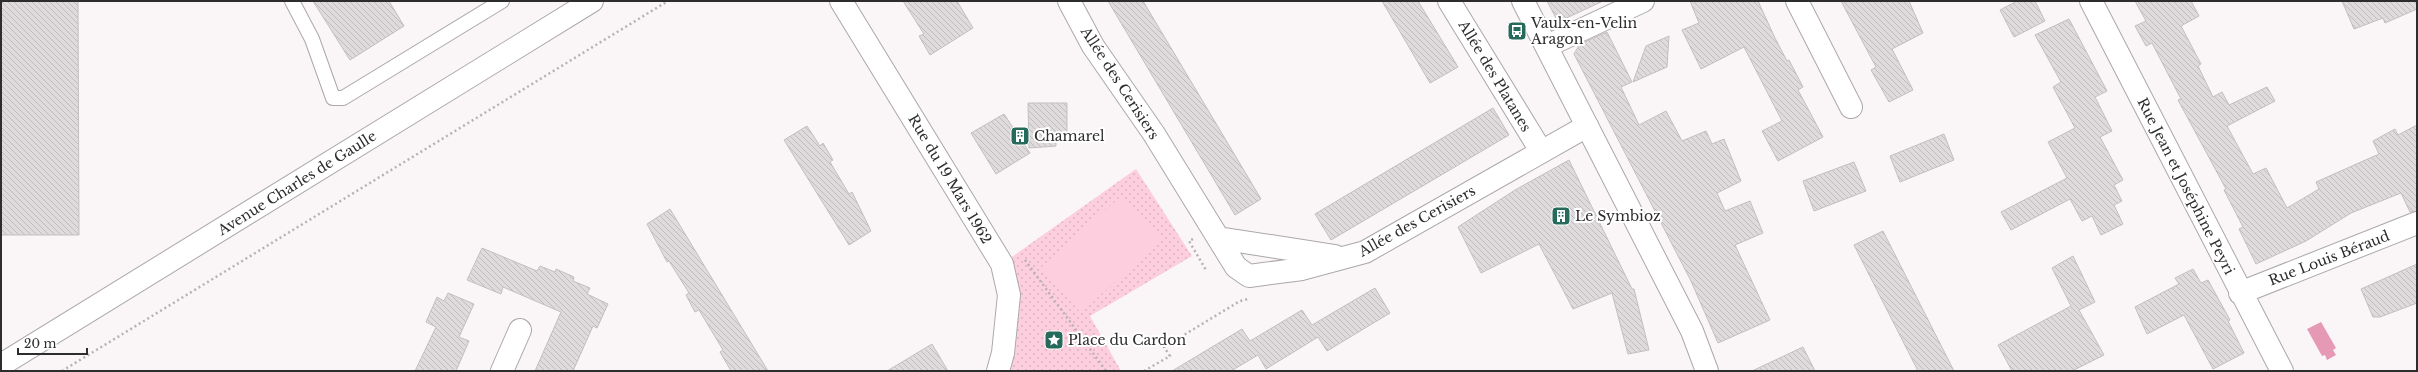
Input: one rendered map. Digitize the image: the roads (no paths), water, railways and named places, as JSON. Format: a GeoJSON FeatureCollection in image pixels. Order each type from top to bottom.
{"type":"FeatureCollection","features":[{"type":"Feature","properties":{"kind":"street","name":"Avenue Charles de Gaulle"},"geometry":{"type":"LineString","coordinates":[[1,364],[592,1]]}},
{"type":"Feature","properties":{"kind":"street","name":"Rue du 19 Mars 1962"},"geometry":{"type":"LineString","coordinates":[[841,1],[1002,264],[1010,295],[1003,353],[998,371]]}},
{"type":"Feature","properties":{"kind":"street","name":"Allée des Cerisiers"},"geometry":{"type":"LineString","coordinates":[[1069,1],[1093,46],[1154,134],[1208,237],[1232,270],[1249,276],[1302,269],[1365,252],[1587,126]]}},
{"type":"Feature","properties":{"kind":"street","name":"Allée des Platanes"},"geometry":{"type":"LineString","coordinates":[[1450,1],[1541,151]]}},
{"type":"Feature","properties":{"kind":"street"},"geometry":{"type":"LineString","coordinates":[[1523,1],[1692,331],[1707,371]]}},
{"type":"Feature","properties":{"kind":"street"},"geometry":{"type":"LineString","coordinates":[[1547,46],[1643,1]]}},
{"type":"Feature","properties":{"kind":"street"},"geometry":{"type":"LineString","coordinates":[[1797,1],[1851,106]]}},
{"type":"Feature","properties":{"kind":"street","name":"Rue Jean et Joséphine Peyri"},"geometry":{"type":"LineString","coordinates":[[2091,1],[2282,371]]}},
{"type":"Feature","properties":{"kind":"street","name":"Rue Louis Béraud"},"geometry":{"type":"LineString","coordinates":[[2240,292],[2417,223]]}},
{"type":"Feature","properties":{"kind":"street"},"geometry":{"type":"LineString","coordinates":[[1208,237],[1344,258]]}},
{"type":"Feature","properties":{"kind":"street"},"geometry":{"type":"LineString","coordinates":[[502,371],[520,330]]}},
{"type":"Feature","properties":{"kind":"lane"},"geometry":{"type":"LineString","coordinates":[[292,1],[312,39],[333,98],[343,98],[502,1]]}},
{"type":"Feature","properties":{"kind":"place","name":"Vaulx-en-Velin Aragon"},"geometry":{"type":"Point","coordinates":[1517,31]}},
{"type":"Feature","properties":{"kind":"place","name":"Chamarel"},"geometry":{"type":"Point","coordinates":[1020,136]}},
{"type":"Feature","properties":{"kind":"place","name":"Le Symbioz"},"geometry":{"type":"Point","coordinates":[1561,216]}},
{"type":"Feature","properties":{"kind":"place","name":"Place du Cardon"},"geometry":{"type":"Point","coordinates":[1054,340]}}]}
